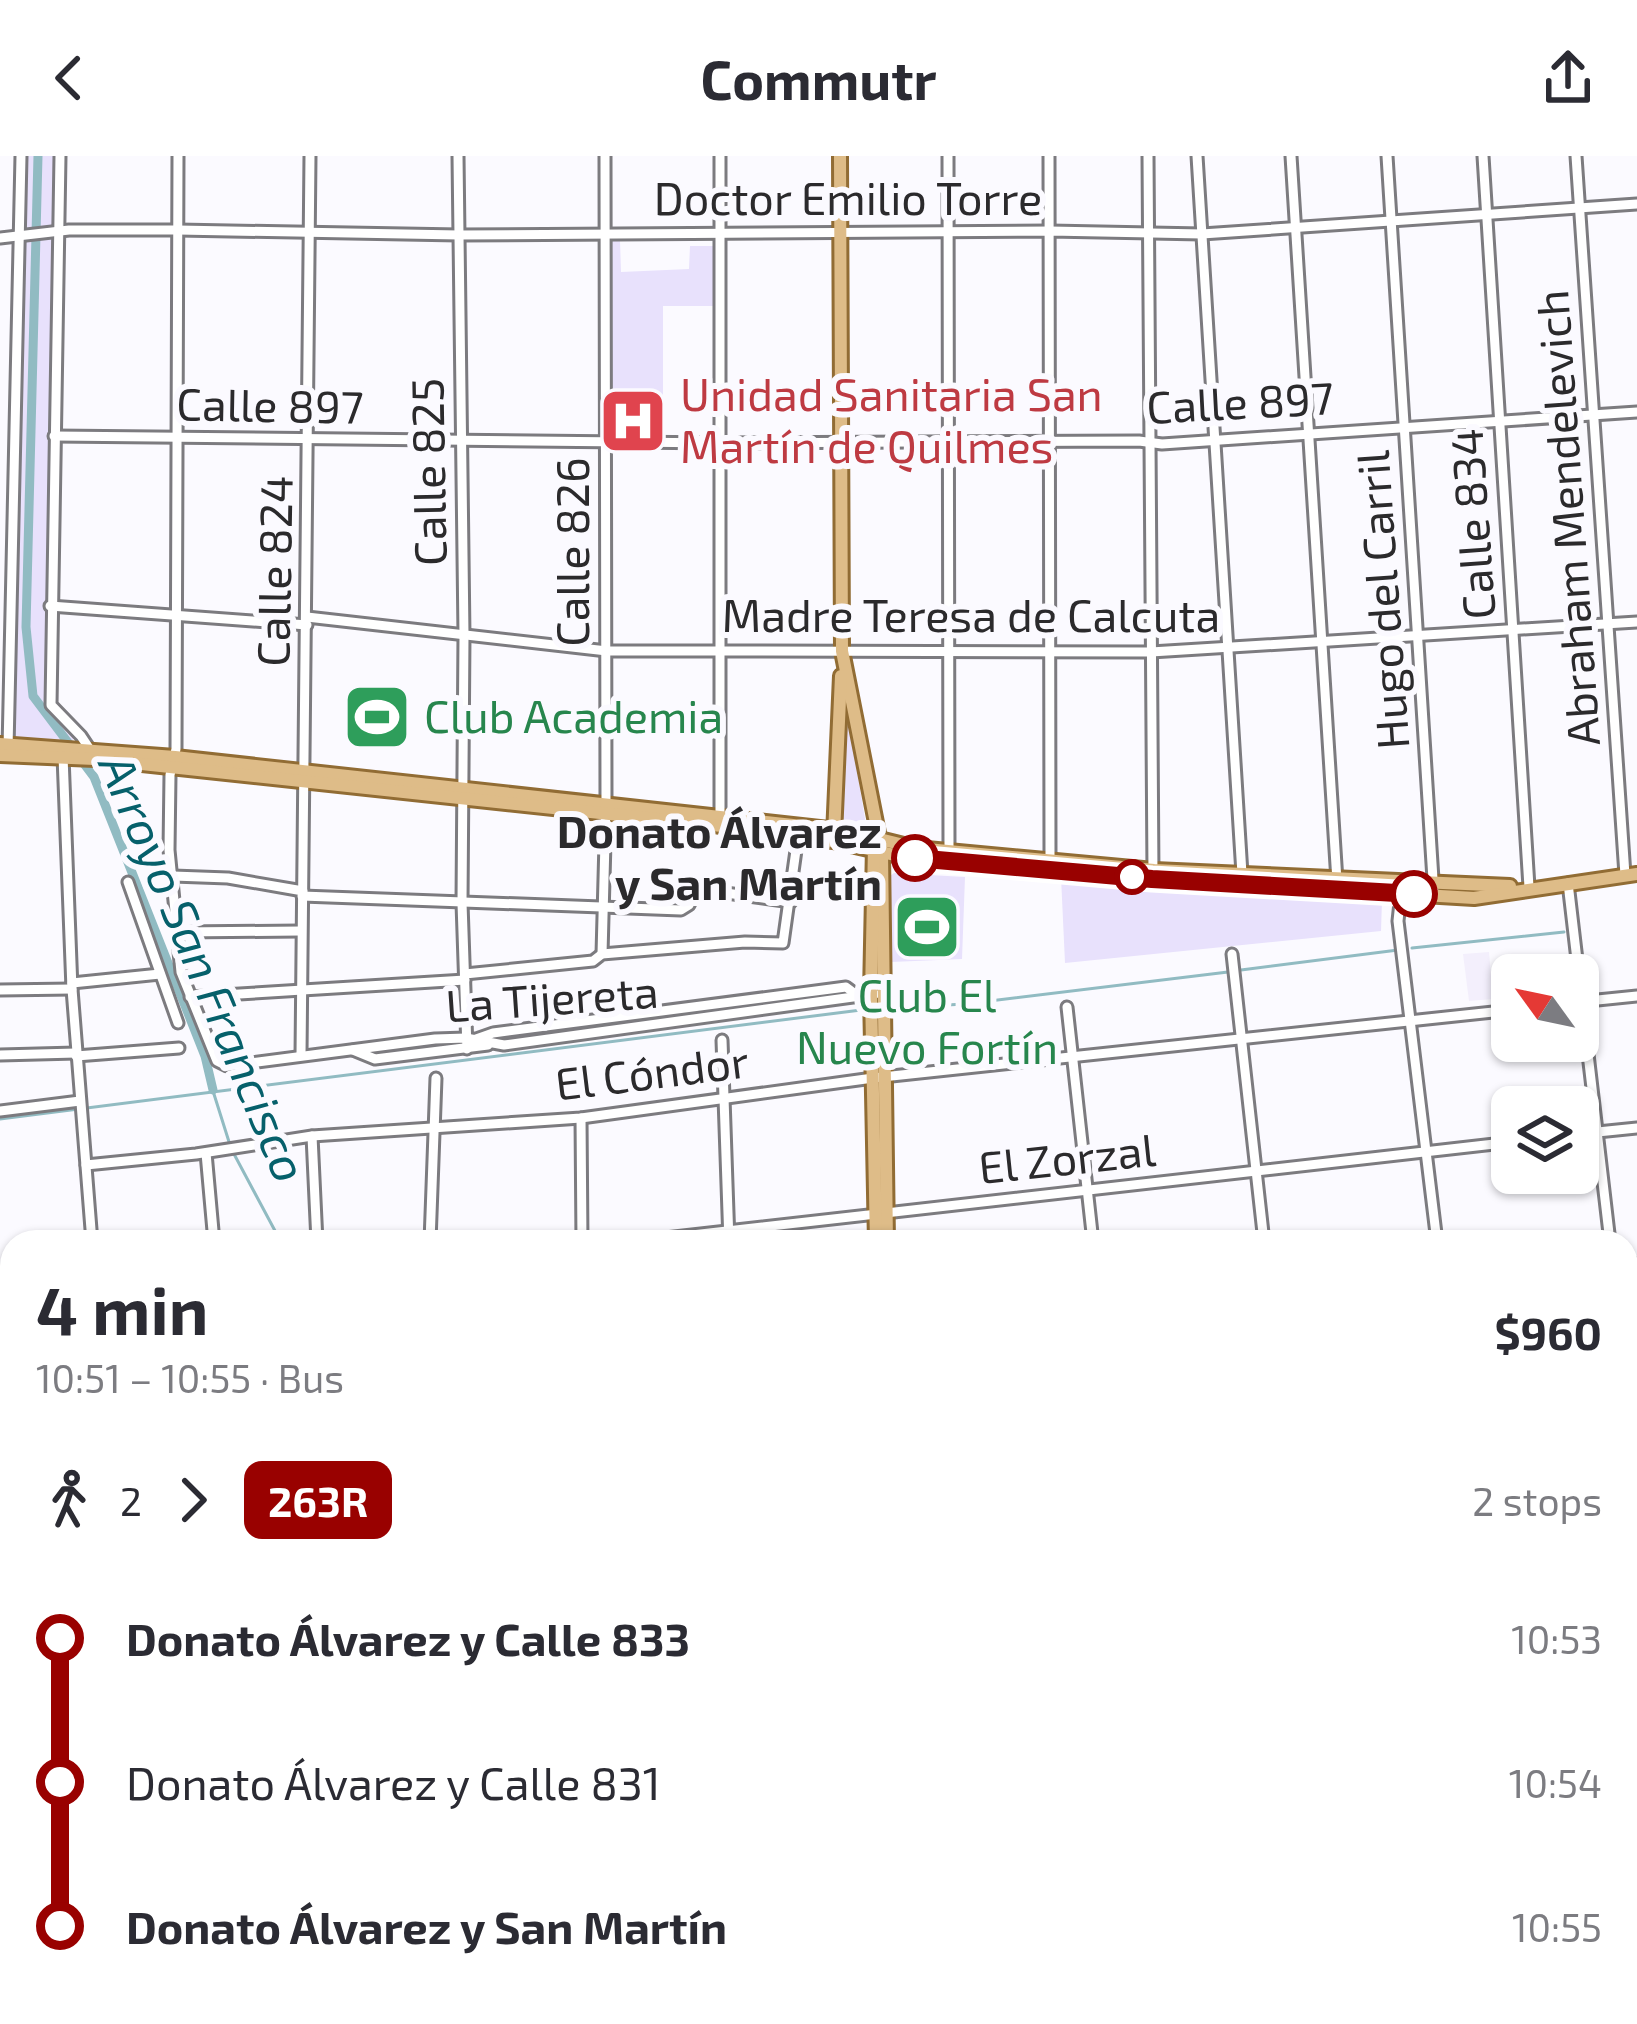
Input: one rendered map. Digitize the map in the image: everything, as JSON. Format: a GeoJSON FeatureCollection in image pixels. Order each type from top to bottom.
{"type":"FeatureCollection","features":[{"type":"Feature","properties":{"kind":"main road"},"geometry":{"type":"LineString","coordinates":[[834,835],[842,651],[840,156]]}},
{"type":"Feature","properties":{"kind":"main road"},"geometry":{"type":"LineString","coordinates":[[842,651],[877,848],[870,995],[878,1078],[879,1230]]}},
{"type":"Feature","properties":{"kind":"main road"},"geometry":{"type":"LineString","coordinates":[[4,749],[464,793],[798,836],[834,835]]}},
{"type":"Feature","properties":{"kind":"main road"},"geometry":{"type":"LineString","coordinates":[[606,809],[720,816],[834,835],[877,848],[1153,874],[1434,890]]}},
{"type":"Feature","properties":{"kind":"main road"},"geometry":{"type":"LineString","coordinates":[[877,848],[1050,860],[1153,874],[1242,874],[1401,893],[1529,887],[1631,874]]}},
{"type":"Feature","properties":{"kind":"main road"},"geometry":{"type":"LineString","coordinates":[[881,1213],[885,1230]]}},
{"type":"Feature","properties":{"kind":"street"},"geometry":{"type":"LineString","coordinates":[[4,749],[21,156]]}},
{"type":"Feature","properties":{"kind":"street"},"geometry":{"type":"LineString","coordinates":[[61,156],[51,705],[93,754]]}},
{"type":"Feature","properties":{"kind":"street"},"geometry":{"type":"LineString","coordinates":[[178,156],[177,615],[169,850],[182,972],[218,1061],[227,1066],[353,1050],[375,1059],[470,1042],[493,1033],[695,1015],[846,987],[870,995]]}},
{"type":"Feature","properties":{"kind":"street","name":"Calle 824"},"geometry":{"type":"LineString","coordinates":[[302,1055],[310,156]]}},
{"type":"Feature","properties":{"kind":"street","name":"Calle 825"},"geometry":{"type":"LineString","coordinates":[[458,156],[462,903],[470,1042]]}},
{"type":"Feature","properties":{"kind":"street","name":"Calle 826"},"geometry":{"type":"LineString","coordinates":[[602,953],[605,156]]}},
{"type":"Feature","properties":{"kind":"street"},"geometry":{"type":"LineString","coordinates":[[720,156],[720,816]]}},
{"type":"Feature","properties":{"kind":"street"},"geometry":{"type":"LineString","coordinates":[[948,156],[949,851]]}},
{"type":"Feature","properties":{"kind":"street"},"geometry":{"type":"LineString","coordinates":[[1049,156],[1050,860]]}},
{"type":"Feature","properties":{"kind":"street"},"geometry":{"type":"LineString","coordinates":[[1148,156],[1153,874]]}},
{"type":"Feature","properties":{"kind":"street"},"geometry":{"type":"LineString","coordinates":[[1197,156],[1242,874]]}},
{"type":"Feature","properties":{"kind":"street"},"geometry":{"type":"LineString","coordinates":[[1292,156],[1337,884]]}},
{"type":"Feature","properties":{"kind":"street","name":"Hugo del Carril"},"geometry":{"type":"LineString","coordinates":[[1387,156],[1434,890]]}},
{"type":"Feature","properties":{"kind":"street","name":"Calle 834"},"geometry":{"type":"LineString","coordinates":[[1483,156],[1529,887]]}},
{"type":"Feature","properties":{"kind":"street","name":"Abraham Mendelevich"},"geometry":{"type":"LineString","coordinates":[[1576,156],[1608,622],[1631,874]]}},
{"type":"Feature","properties":{"kind":"street","name":"Doctor Emilio Torre"},"geometry":{"type":"LineString","coordinates":[[0,238],[58,231],[178,230],[458,235],[1202,234],[1637,204]]}},
{"type":"Feature","properties":{"kind":"street","name":"Calle 897"},"geometry":{"type":"LineString","coordinates":[[53,436],[1151,443],[1637,412]]}},
{"type":"Feature","properties":{"kind":"street"},"geometry":{"type":"LineString","coordinates":[[0,448],[15,448]]}},
{"type":"Feature","properties":{"kind":"street","name":"Madre Teresa de Calcuta"},"geometry":{"type":"LineString","coordinates":[[50,606],[307,621],[606,650],[1150,652],[1637,622]]}},
{"type":"Feature","properties":{"kind":"street"},"geometry":{"type":"LineString","coordinates":[[62,752],[76,1054],[91,1230]]}},
{"type":"Feature","properties":{"kind":"street"},"geometry":{"type":"LineString","coordinates":[[190,997],[465,977],[593,961],[602,953],[785,941],[798,836]]}},
{"type":"Feature","properties":{"kind":"street"},"geometry":{"type":"LineString","coordinates":[[173,876],[241,880],[303,894],[462,903],[681,910],[697,889],[790,902]]}},
{"type":"Feature","properties":{"kind":"street"},"geometry":{"type":"LineString","coordinates":[[128,882],[178,1023]]}},
{"type":"Feature","properties":{"kind":"street"},"geometry":{"type":"LineString","coordinates":[[1568,883],[1576,954]]}},
{"type":"Feature","properties":{"kind":"street"},"geometry":{"type":"LineString","coordinates":[[1401,893],[1398,921],[1436,1230]]}},
{"type":"Feature","properties":{"kind":"street"},"geometry":{"type":"LineString","coordinates":[[180,932],[300,931]]}},
{"type":"Feature","properties":{"kind":"street"},"geometry":{"type":"LineString","coordinates":[[1232,954],[1263,1230]]}},
{"type":"Feature","properties":{"kind":"street"},"geometry":{"type":"LineString","coordinates":[[0,990],[160,974]]}},
{"type":"Feature","properties":{"kind":"street","name":"La Tijereta"},"geometry":{"type":"LineString","coordinates":[[470,1042],[491,1044],[870,995]]}},
{"type":"Feature","properties":{"kind":"street"},"geometry":{"type":"LineString","coordinates":[[1599,1000],[1637,996]]}},
{"type":"Feature","properties":{"kind":"street"},"geometry":{"type":"LineString","coordinates":[[784,998],[792,1008]]}},
{"type":"Feature","properties":{"kind":"street"},"geometry":{"type":"LineString","coordinates":[[1066,1007],[1092,1230]]}},
{"type":"Feature","properties":{"kind":"street","name":"El Cóndor"},"geometry":{"type":"LineString","coordinates":[[86,1165],[312,1136],[581,1118],[878,1078],[1491,1012]]}},
{"type":"Feature","properties":{"kind":"street"},"geometry":{"type":"LineString","coordinates":[[722,1040],[729,1230]]}},
{"type":"Feature","properties":{"kind":"street"},"geometry":{"type":"LineString","coordinates":[[0,1055],[179,1048]]}},
{"type":"Feature","properties":{"kind":"street"},"geometry":{"type":"LineString","coordinates":[[430,1230],[436,1078]]}},
{"type":"Feature","properties":{"kind":"street"},"geometry":{"type":"LineString","coordinates":[[0,1112],[81,1106]]}},
{"type":"Feature","properties":{"kind":"street"},"geometry":{"type":"LineString","coordinates":[[581,1118],[582,1230]]}},
{"type":"Feature","properties":{"kind":"street"},"geometry":{"type":"LineString","coordinates":[[1599,1132],[1637,1128]]}},
{"type":"Feature","properties":{"kind":"street"},"geometry":{"type":"LineString","coordinates":[[312,1136],[316,1230]]}},
{"type":"Feature","properties":{"kind":"street","name":"El Zorzal"},"geometry":{"type":"LineString","coordinates":[[769,1230],[881,1213],[1491,1144]]}},
{"type":"Feature","properties":{"kind":"street"},"geometry":{"type":"LineString","coordinates":[[1599,1149],[1609,1230]]}},
{"type":"Feature","properties":{"kind":"street"},"geometry":{"type":"LineString","coordinates":[[211,1152],[214,1230]]}},
{"type":"Feature","properties":{"kind":"shaded area"},"geometry":{"type":"Polygon","coordinates":[[[23,156],[54,156],[46,699],[51,715],[73,735],[73,744],[13,739],[23,156]]]}},
{"type":"Feature","properties":{"kind":"shaded area"},"geometry":{"type":"Polygon","coordinates":[[[611,241],[620,241],[621,272],[689,269],[690,246],[715,246],[715,306],[663,306],[663,400],[611,401],[611,241]]]}},
{"type":"Feature","properties":{"kind":"shaded area","name":"Club Academia"},"geometry":{"type":"Polygon","coordinates":[[[364,699],[390,699],[389,735],[363,735],[364,699]]]}},
{"type":"Feature","properties":{"kind":"shaded area"},"geometry":{"type":"Polygon","coordinates":[[[847,710],[867,831],[839,823],[847,710]]]}},
{"type":"Feature","properties":{"kind":"shaded area","name":"Club El Nuevo Fortín"},"geometry":{"type":"Polygon","coordinates":[[[890,876],[965,877],[962,959],[891,962],[890,876]]]}},
{"type":"Feature","properties":{"kind":"shaded area"},"geometry":{"type":"Polygon","coordinates":[[[1061,877],[1382,899],[1381,931],[1065,963],[1061,877]]]}},
{"type":"Feature","properties":{"kind":"shaded area"},"geometry":{"type":"Polygon","coordinates":[[[1489,952],[1491,999],[1469,1001],[1463,954],[1489,952]]]}},
{"type":"Feature","properties":{"kind":"waterway","name":"Arroyo San Francisco"},"geometry":{"type":"LineString","coordinates":[[38,156],[26,627],[33,696],[94,777],[205,1056],[213,1090]]}},
{"type":"Feature","properties":{"kind":"waterway"},"geometry":{"type":"LineString","coordinates":[[1412,948],[1564,932]]}},
{"type":"Feature","properties":{"kind":"waterway"},"geometry":{"type":"LineString","coordinates":[[1241,970],[1398,950]]}},
{"type":"Feature","properties":{"kind":"waterway"},"geometry":{"type":"LineString","coordinates":[[891,1008],[965,1004],[1228,972]]}},
{"type":"Feature","properties":{"kind":"waterway"},"geometry":{"type":"LineString","coordinates":[[0,1119],[861,1010]]}},
{"type":"Feature","properties":{"kind":"waterway","name":"Arroyo San Francisco"},"geometry":{"type":"LineString","coordinates":[[213,1091],[230,1145]]}},
{"type":"Feature","properties":{"kind":"waterway","name":"Arroyo San Francisco"},"geometry":{"type":"LineString","coordinates":[[234,1154],[275,1230]]}},
{"type":"Feature","properties":{"kind":"bus line","name":"263R"},"geometry":{"type":"LineString","coordinates":[[915,858],[1152,879],[1414,894]]}},
{"type":"Feature","properties":{"kind":"place","name":"Unidad Sanitaria San Martín de Quilmes"},"geometry":{"type":"Point","coordinates":[633,421]}},
{"type":"Feature","properties":{"kind":"place","name":"Club Academia"},"geometry":{"type":"Point","coordinates":[377,717]}},
{"type":"Feature","properties":{"kind":"place","name":"Donato Álvarez y San Martín"},"geometry":{"type":"Point","coordinates":[915,858]}},
{"type":"Feature","properties":{"kind":"place","name":"Club El Nuevo Fortín"},"geometry":{"type":"Point","coordinates":[927,927]}}]}
